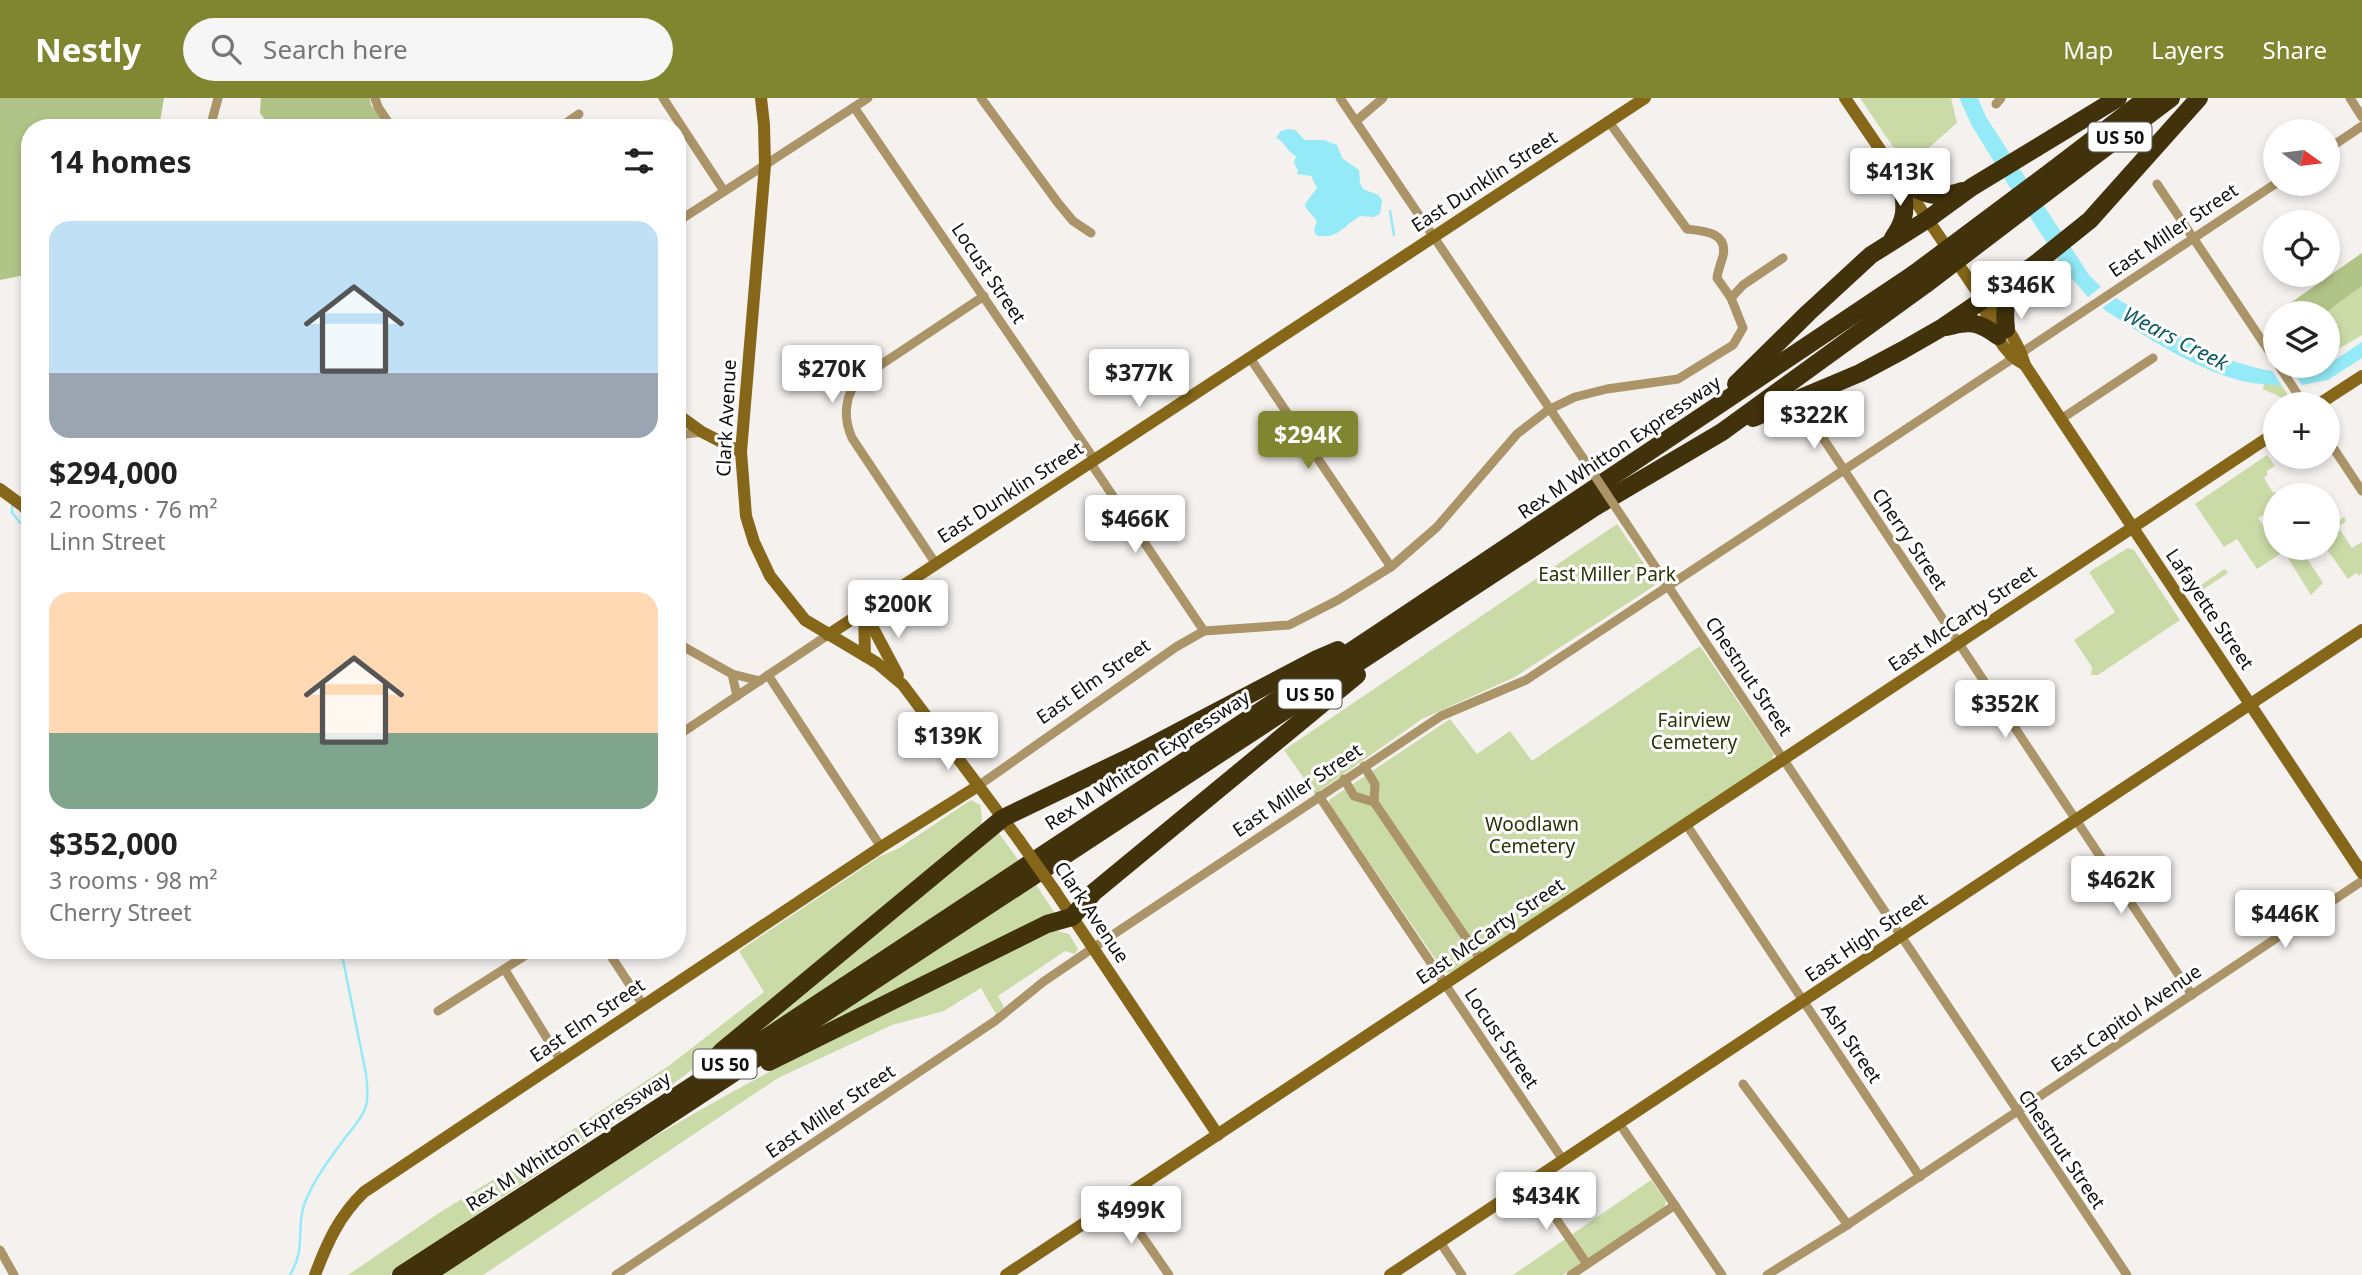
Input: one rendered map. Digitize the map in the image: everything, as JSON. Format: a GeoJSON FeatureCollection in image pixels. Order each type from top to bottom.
{"type":"FeatureCollection","features":[{"type":"Feature","properties":{"kind":"highway"},"geometry":{"type":"LineString","coordinates":[[1707,414],[1808,313],[1871,256],[1972,187],[2118,98]]}},
{"type":"Feature","properties":{"kind":"highway","name":"Rex M Whitton Expressway"},"geometry":{"type":"LineString","coordinates":[[2065,170],[2147,98]]}},
{"type":"Feature","properties":{"kind":"highway","name":"Rex M Whitton Expressway"},"geometry":{"type":"LineString","coordinates":[[401,1275],[696,1091],[1595,507],[1722,432],[2065,170],[2171,98]]}},
{"type":"Feature","properties":{"kind":"highway"},"geometry":{"type":"LineString","coordinates":[[1937,330],[1966,322],[1982,324],[2002,332],[2004,311],[2014,283],[2090,220],[2200,98]]}},
{"type":"Feature","properties":{"kind":"highway"},"geometry":{"type":"LineString","coordinates":[[1902,182],[1923,193],[1946,197],[1972,187]]}},
{"type":"Feature","properties":{"kind":"highway"},"geometry":{"type":"LineString","coordinates":[[1891,241],[1902,225],[1906,206],[1902,182]]}},
{"type":"Feature","properties":{"kind":"highway"},"geometry":{"type":"LineString","coordinates":[[1722,432],[1860,373],[1937,330],[2031,267]]}},
{"type":"Feature","properties":{"kind":"highway","name":"Rex M Whitton Expressway"},"geometry":{"type":"LineString","coordinates":[[426,1275],[1707,414],[1920,279]]}},
{"type":"Feature","properties":{"kind":"highway"},"geometry":{"type":"LineString","coordinates":[[696,1091],[1047,924],[1072,917],[1094,892],[1343,687],[1410,628]]}},
{"type":"Feature","properties":{"kind":"highway"},"geometry":{"type":"LineString","coordinates":[[696,1091],[722,1051],[1003,818],[1134,755],[1317,659],[1374,636]]}},
{"type":"Feature","properties":{"kind":"main road","name":"Clark Avenue"},"geometry":{"type":"LineString","coordinates":[[761,98],[765,165],[741,452],[746,516],[754,542],[770,576],[805,620],[890,672],[903,685],[1055,891],[1218,1135]]}},
{"type":"Feature","properties":{"kind":"main road","name":"East Dunklin Street"},"geometry":{"type":"LineString","coordinates":[[828,635],[1645,98]]}},
{"type":"Feature","properties":{"kind":"main road","name":"Lafayette Street"},"geometry":{"type":"LineString","coordinates":[[1845,98],[1982,299],[1994,310],[2002,332],[2362,873]]}},
{"type":"Feature","properties":{"kind":"main road"},"geometry":{"type":"LineString","coordinates":[[2337,392],[2362,376]]}},
{"type":"Feature","properties":{"kind":"main road"},"geometry":{"type":"LineString","coordinates":[[686,420],[741,452]]}},
{"type":"Feature","properties":{"kind":"main road","name":"East McCarty Street"},"geometry":{"type":"LineString","coordinates":[[1006,1275],[2263,441]]}},
{"type":"Feature","properties":{"kind":"main road"},"geometry":{"type":"LineString","coordinates":[[0,489],[21,505]]}},
{"type":"Feature","properties":{"kind":"main road"},"geometry":{"type":"LineString","coordinates":[[864,611],[865,656]]}},
{"type":"Feature","properties":{"kind":"main road"},"geometry":{"type":"LineString","coordinates":[[864,611],[903,685]]}},
{"type":"Feature","properties":{"kind":"main road","name":"East High Street"},"geometry":{"type":"LineString","coordinates":[[1390,1275],[2362,630]]}},
{"type":"Feature","properties":{"kind":"main road","name":"East Elm Street"},"geometry":{"type":"LineString","coordinates":[[315,1275],[335,1226],[364,1192],[881,846],[978,786]]}},
{"type":"Feature","properties":{"kind":"street"},"geometry":{"type":"LineString","coordinates":[[212,119],[218,98]]}},
{"type":"Feature","properties":{"kind":"street"},"geometry":{"type":"LineString","coordinates":[[375,98],[377,107],[386,119]]}},
{"type":"Feature","properties":{"kind":"street"},"geometry":{"type":"LineString","coordinates":[[663,98],[677,119]]}},
{"type":"Feature","properties":{"kind":"street"},"geometry":{"type":"LineString","coordinates":[[686,216],[868,98]]}},
{"type":"Feature","properties":{"kind":"street"},"geometry":{"type":"LineString","coordinates":[[981,98],[1058,203],[1073,220],[1091,233]]}},
{"type":"Feature","properties":{"kind":"street","name":"Chestnut Street"},"geometry":{"type":"LineString","coordinates":[[1340,98],[2127,1275]]}},
{"type":"Feature","properties":{"kind":"street"},"geometry":{"type":"LineString","coordinates":[[1356,121],[1383,98]]}},
{"type":"Feature","properties":{"kind":"street"},"geometry":{"type":"LineString","coordinates":[[2350,98],[2362,117]]}},
{"type":"Feature","properties":{"kind":"street","name":"Locust Street"},"geometry":{"type":"LineString","coordinates":[[854,107],[984,296],[1204,631]]}},
{"type":"Feature","properties":{"kind":"street"},"geometry":{"type":"LineString","coordinates":[[572,119],[579,114]]}},
{"type":"Feature","properties":{"kind":"street"},"geometry":{"type":"LineString","coordinates":[[1609,122],[1687,229],[1711,231],[1722,242],[1724,253],[1717,278],[1731,298],[1743,285],[1783,258]]}},
{"type":"Feature","properties":{"kind":"street"},"geometry":{"type":"LineString","coordinates":[[2340,141],[2362,126]]}},
{"type":"Feature","properties":{"kind":"street"},"geometry":{"type":"LineString","coordinates":[[686,133],[724,191]]}},
{"type":"Feature","properties":{"kind":"street"},"geometry":{"type":"LineString","coordinates":[[2157,184],[2263,342]]}},
{"type":"Feature","properties":{"kind":"street","name":"East Miller Street"},"geometry":{"type":"LineString","coordinates":[[616,1275],[995,1021],[1043,982],[1344,779],[1441,716],[1526,680],[1843,469],[2020,359],[2263,192]]}},
{"type":"Feature","properties":{"kind":"street"},"geometry":{"type":"LineString","coordinates":[[936,564],[852,438],[846,418],[847,404],[850,391],[861,378],[984,296]]}},
{"type":"Feature","properties":{"kind":"street","name":"East Elm Street"},"geometry":{"type":"LineString","coordinates":[[978,786],[1176,647],[1204,631],[1289,625],[1338,600],[1391,567],[1437,527],[1517,434],[1549,410],[1574,397],[1607,389],[1678,379],[1733,345],[1743,328],[1731,298]]}},
{"type":"Feature","properties":{"kind":"street"},"geometry":{"type":"LineString","coordinates":[[1251,358],[1391,567]]}},
{"type":"Feature","properties":{"kind":"street"},"geometry":{"type":"LineString","coordinates":[[2061,419],[2153,358]]}},
{"type":"Feature","properties":{"kind":"street","name":"Cherry Street"},"geometry":{"type":"LineString","coordinates":[[1809,417],[2192,995]]}},
{"type":"Feature","properties":{"kind":"street"},"geometry":{"type":"LineString","coordinates":[[686,434],[702,432]]}},
{"type":"Feature","properties":{"kind":"street"},"geometry":{"type":"LineString","coordinates":[[2340,458],[2362,491]]}},
{"type":"Feature","properties":{"kind":"street","name":"East Dunklin Street"},"geometry":{"type":"LineString","coordinates":[[686,730],[828,635]]}},
{"type":"Feature","properties":{"kind":"street"},"geometry":{"type":"LineString","coordinates":[[686,648],[732,674],[764,678],[881,846]]}},
{"type":"Feature","properties":{"kind":"street"},"geometry":{"type":"LineString","coordinates":[[732,674],[737,696]]}},
{"type":"Feature","properties":{"kind":"street"},"geometry":{"type":"LineString","coordinates":[[1364,766],[1375,784],[1374,802],[1481,960]]}},
{"type":"Feature","properties":{"kind":"street"},"geometry":{"type":"LineString","coordinates":[[1344,779],[1354,796],[1374,802]]}},
{"type":"Feature","properties":{"kind":"street","name":"Locust Street"},"geometry":{"type":"LineString","coordinates":[[1319,796],[1563,1160]]}},
{"type":"Feature","properties":{"kind":"street","name":"Ash Street"},"geometry":{"type":"LineString","coordinates":[[1686,824],[1920,1177]]}},
{"type":"Feature","properties":{"kind":"street","name":"East Capitol Avenue"},"geometry":{"type":"LineString","coordinates":[[1767,1275],[1848,1225],[2362,881]]}},
{"type":"Feature","properties":{"kind":"street"},"geometry":{"type":"LineString","coordinates":[[438,1011],[521,959]]}},
{"type":"Feature","properties":{"kind":"street"},"geometry":{"type":"LineString","coordinates":[[613,959],[643,1005]]}},
{"type":"Feature","properties":{"kind":"street"},"geometry":{"type":"LineString","coordinates":[[505,970],[561,1061]]}},
{"type":"Feature","properties":{"kind":"street"},"geometry":{"type":"LineString","coordinates":[[1743,1084],[1848,1225]]}},
{"type":"Feature","properties":{"kind":"street"},"geometry":{"type":"LineString","coordinates":[[1619,1123],[1722,1275]]}},
{"type":"Feature","properties":{"kind":"street"},"geometry":{"type":"LineString","coordinates":[[1531,1182],[1587,1264]]}},
{"type":"Feature","properties":{"kind":"street"},"geometry":{"type":"LineString","coordinates":[[1118,1201],[1169,1275]]}},
{"type":"Feature","properties":{"kind":"street"},"geometry":{"type":"LineString","coordinates":[[1571,1275],[1675,1205]]}},
{"type":"Feature","properties":{"kind":"street"},"geometry":{"type":"LineString","coordinates":[[1440,1242],[1462,1275]]}},
{"type":"Feature","properties":{"kind":"street"},"geometry":{"type":"LineString","coordinates":[[0,1250],[14,1275]]}},
{"type":"Feature","properties":{"kind":"green space"},"geometry":{"type":"Polygon","coordinates":[[[0,98],[164,98],[160,119],[21,119],[21,276],[0,280],[0,98]]]}},
{"type":"Feature","properties":{"kind":"green space"},"geometry":{"type":"Polygon","coordinates":[[[261,98],[370,98],[371,105],[381,119],[264,119],[260,113],[261,98]]]}},
{"type":"Feature","properties":{"kind":"green space"},"geometry":{"type":"Polygon","coordinates":[[[1860,98],[1951,98],[1957,123],[1908,166],[1860,98]]]}},
{"type":"Feature","properties":{"kind":"green space"},"geometry":{"type":"Polygon","coordinates":[[[2362,253],[2362,286],[2340,302],[2293,301],[2313,287],[2340,287],[2340,268],[2362,253]]]}},
{"type":"Feature","properties":{"kind":"green space"},"geometry":{"type":"Polygon","coordinates":[[[2362,286],[2362,335],[2340,348],[2340,302],[2362,286]]]}},
{"type":"Feature","properties":{"kind":"green space"},"geometry":{"type":"Polygon","coordinates":[[[2264,383],[2282,386],[2286,392],[2269,392],[2263,389],[2264,383]]]}},
{"type":"Feature","properties":{"kind":"green space"},"geometry":{"type":"Polygon","coordinates":[[[2263,458],[2263,469],[2270,469],[2264,478],[2267,483],[2263,483],[2263,515],[2258,518],[2263,525],[2263,560],[2271,560],[2257,569],[2237,539],[2224,547],[2195,504],[2263,458]]]}},
{"type":"Feature","properties":{"kind":"green space","name":"East Miller Park"},"geometry":{"type":"Polygon","coordinates":[[[1617,524],[1656,581],[1654,586],[1515,677],[1422,719],[1315,794],[1284,750],[1617,524]]]}},
{"type":"Feature","properties":{"kind":"green space"},"geometry":{"type":"Polygon","coordinates":[[[2340,530],[2352,548],[2362,542],[2362,573],[2359,576],[2356,573],[2348,579],[2335,560],[2340,560],[2340,530]]]}},
{"type":"Feature","properties":{"kind":"green space"},"geometry":{"type":"Polygon","coordinates":[[[2128,548],[2134,550],[2180,620],[2098,675],[2091,675],[2092,667],[2074,640],[2115,612],[2089,572],[2128,548]]]}},
{"type":"Feature","properties":{"kind":"green space"},"geometry":{"type":"Polygon","coordinates":[[[2289,560],[2308,560],[2323,583],[2311,595],[2289,560]]]}},
{"type":"Feature","properties":{"kind":"green space"},"geometry":{"type":"Polygon","coordinates":[[[2225,569],[2228,573],[2199,592],[2206,602],[2203,604],[2192,591],[2225,569]]]}},
{"type":"Feature","properties":{"kind":"green space"},"geometry":{"type":"Polygon","coordinates":[[[1700,646],[1774,754],[1770,765],[1450,973],[1445,973],[1329,800],[1450,719],[1477,754],[1510,731],[1532,761],[1700,646]]]}},
{"type":"Feature","properties":{"kind":"green space"},"geometry":{"type":"Polygon","coordinates":[[[971,800],[980,805],[981,809],[979,832],[735,1037],[669,1087],[490,1205],[390,1275],[348,1275],[439,1213],[543,1149],[670,1065],[764,992],[739,951],[879,857],[899,848],[971,800]]]}},
{"type":"Feature","properties":{"kind":"green space"},"geometry":{"type":"Polygon","coordinates":[[[998,832],[1019,861],[751,1039],[827,971],[998,832]]]}},
{"type":"Feature","properties":{"kind":"green space"},"geometry":{"type":"Polygon","coordinates":[[[1035,883],[1054,912],[1050,918],[791,1044],[1035,883]]]}},
{"type":"Feature","properties":{"kind":"green space"},"geometry":{"type":"Polygon","coordinates":[[[1055,930],[1069,934],[1078,949],[1075,954],[1065,951],[998,996],[1004,1007],[996,1014],[981,988],[944,1011],[892,1025],[778,1078],[483,1275],[439,1275],[682,1120],[843,1033],[1055,930]]]}},
{"type":"Feature","properties":{"kind":"green space"},"geometry":{"type":"Polygon","coordinates":[[[1651,1180],[1666,1201],[1664,1208],[1563,1275],[1513,1275],[1651,1180]]]}},
{"type":"Feature","properties":{"kind":"water"},"geometry":{"type":"Polygon","coordinates":[[[1959,98],[1978,98],[1986,117],[2089,275],[2101,287],[2088,297],[2068,274],[2009,186],[1972,126],[1959,98]]]}},
{"type":"Feature","properties":{"kind":"water"},"geometry":{"type":"Polygon","coordinates":[[[1295,130],[1305,140],[1324,140],[1337,145],[1342,158],[1359,170],[1363,189],[1378,195],[1382,200],[1380,214],[1373,217],[1360,216],[1329,236],[1316,235],[1314,230],[1317,221],[1305,204],[1317,188],[1311,176],[1297,174],[1294,163],[1296,156],[1276,138],[1281,131],[1295,130]]]}},
{"type":"Feature","properties":{"kind":"water","name":"Wears Creek"},"geometry":{"type":"Polygon","coordinates":[[[2116,298],[2211,352],[2263,369],[2263,378],[2277,378],[2282,386],[2221,375],[2150,339],[2102,308],[2116,298]]]}},
{"type":"Feature","properties":{"kind":"water"},"geometry":{"type":"Polygon","coordinates":[[[2362,342],[2362,358],[2340,372],[2340,356],[2362,342]]]}},
{"type":"Feature","properties":{"kind":"water"},"geometry":{"type":"Polygon","coordinates":[[[2297,378],[2331,378],[2328,380],[2302,385],[2297,378]]]}},
{"type":"Feature","properties":{"kind":"waterway"},"geometry":{"type":"LineString","coordinates":[[1390,211],[1394,235]]}},
{"type":"Feature","properties":{"kind":"waterway"},"geometry":{"type":"LineString","coordinates":[[12,506],[12,513],[21,524]]}},
{"type":"Feature","properties":{"kind":"waterway"},"geometry":{"type":"LineString","coordinates":[[290,1275],[300,1246],[305,1202],[317,1178],[362,1116],[367,1102],[366,1074],[343,959]]}},
{"type":"Feature","properties":{"kind":"park label","name":"Fairview Cemetery"},"geometry":{"type":"Point","coordinates":[1694,731]}},
{"type":"Feature","properties":{"kind":"park label","name":"Woodlawn Cemetery"},"geometry":{"type":"Point","coordinates":[1532,835]}}]}
